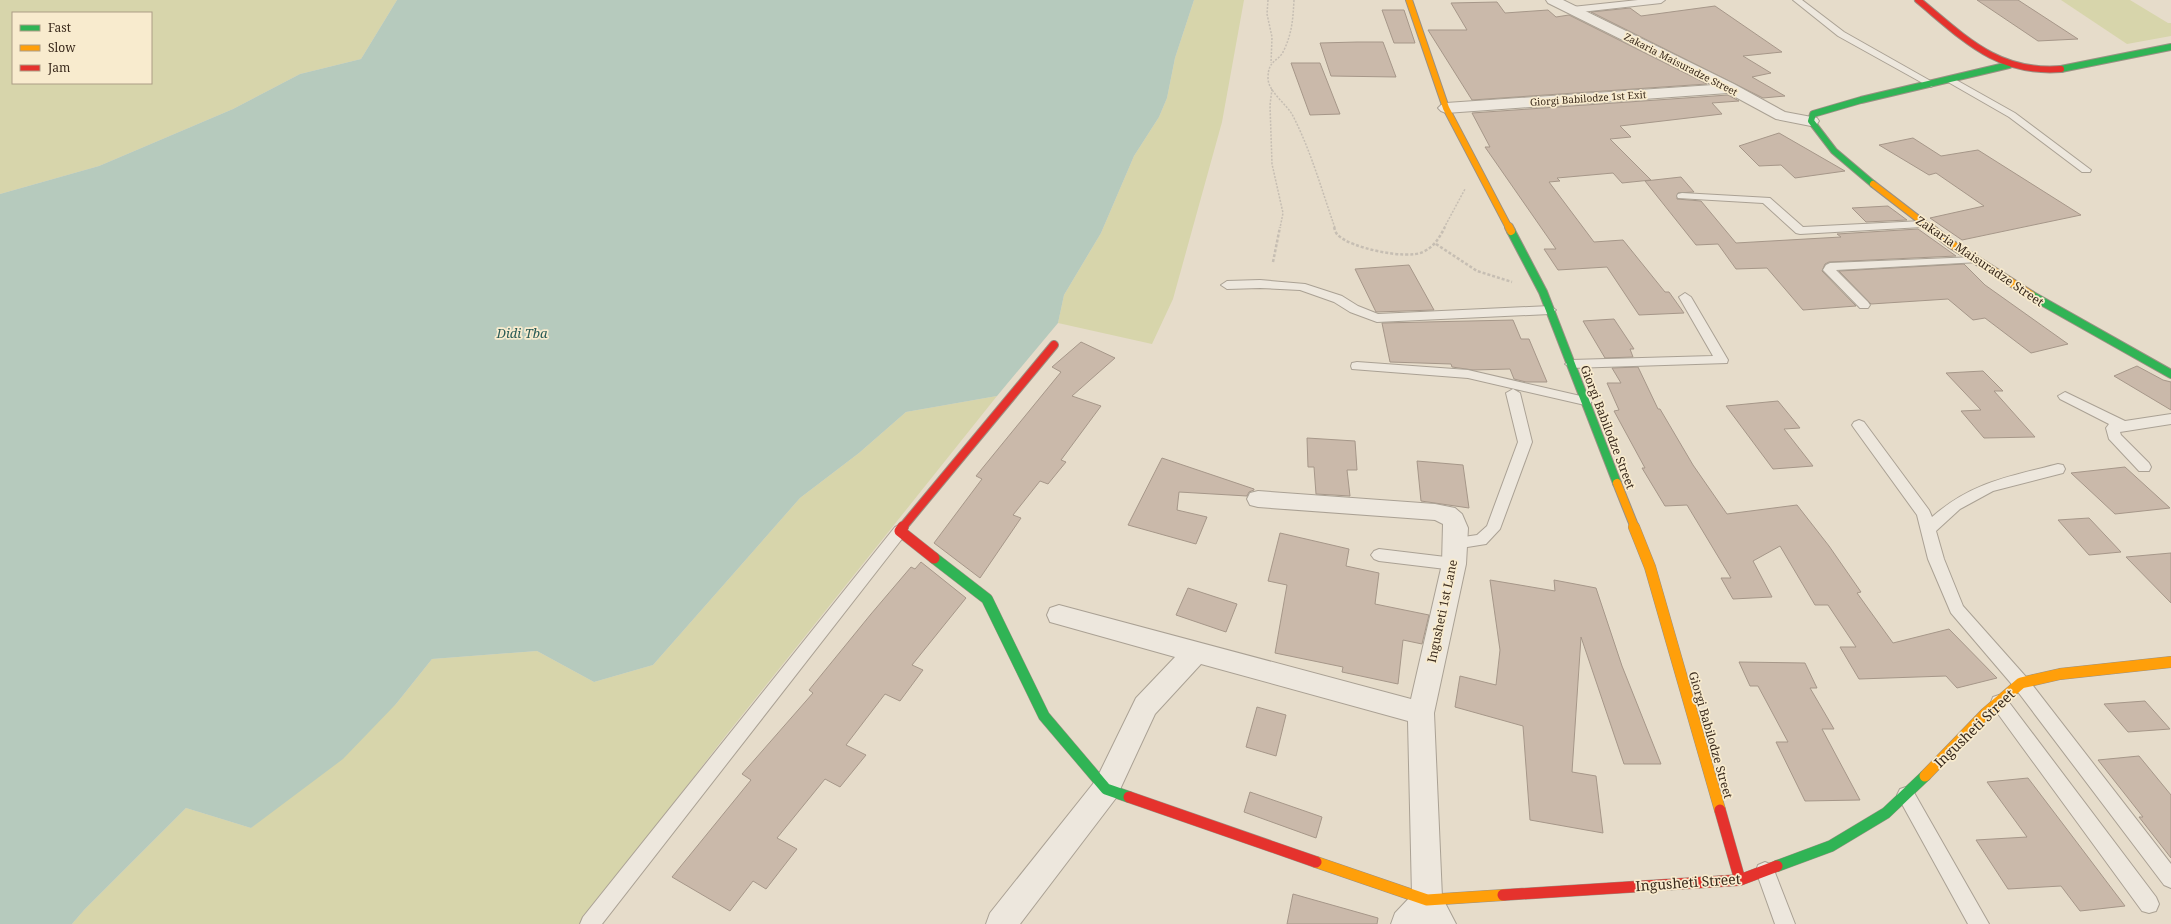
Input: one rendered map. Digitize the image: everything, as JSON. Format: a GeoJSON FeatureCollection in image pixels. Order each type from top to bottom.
{"type":"FeatureCollection","features":[{"type":"Feature","properties":{"kind":"street","name":"Giorgi Babilodze Street"},"geometry":{"type":"LineString","coordinates":[[1408,0],[1446,108],[1543,292],[1650,567],[1740,880]]}},
{"type":"Feature","properties":{"kind":"street","name":"Zakaria Maisuradze Street"},"geometry":{"type":"LineString","coordinates":[[1552,0],[1729,87],[1782,116],[1811,121],[1820,137],[1848,164],[1922,224],[1975,260],[2077,324],[2171,374]]}},
{"type":"Feature","properties":{"kind":"street"},"geometry":{"type":"LineString","coordinates":[[1918,0],[1988,54],[2009,65],[2036,71],[2055,70],[2171,47]]}},
{"type":"Feature","properties":{"kind":"street"},"geometry":{"type":"LineString","coordinates":[[1811,121],[1813,114],[1855,100],[1951,80],[2009,65]]}},
{"type":"Feature","properties":{"kind":"street","name":"Giorgi Babilodze 1st Exit"},"geometry":{"type":"LineString","coordinates":[[1446,108],[1729,87]]}},
{"type":"Feature","properties":{"kind":"street"},"geometry":{"type":"LineString","coordinates":[[1054,345],[900,531],[987,599],[1044,716],[1106,789],[1434,912]]}},
{"type":"Feature","properties":{"kind":"street","name":"Ingusheti 1st Lane"},"geometry":{"type":"LineString","coordinates":[[1258,499],[1447,514],[1454,520],[1456,528],[1454,553],[1421,714],[1434,912]]}},
{"type":"Feature","properties":{"kind":"street"},"geometry":{"type":"LineString","coordinates":[[1059,615],[1421,714]]}},
{"type":"Feature","properties":{"kind":"street"},"geometry":{"type":"LineString","coordinates":[[1001,924],[1106,789],[1144,706],[1196,652]]}},
{"type":"Feature","properties":{"kind":"street","name":"Ingusheti Street"},"geometry":{"type":"LineString","coordinates":[[1434,912],[1740,880],[1831,846],[1886,813],[1999,702],[2021,683],[2060,674],[2171,662]]}},
{"type":"Feature","properties":{"kind":"street"},"geometry":{"type":"LineString","coordinates":[[1406,924],[1434,912]]}},
{"type":"Feature","properties":{"kind":"lane"},"geometry":{"type":"LineString","coordinates":[[1572,10],[1661,0]]}},
{"type":"Feature","properties":{"kind":"lane"},"geometry":{"type":"LineString","coordinates":[[1797,0],[1841,34],[1931,84]]}},
{"type":"Feature","properties":{"kind":"lane"},"geometry":{"type":"LineString","coordinates":[[1951,80],[2012,115],[2086,170]]}},
{"type":"Feature","properties":{"kind":"lane"},"geometry":{"type":"LineString","coordinates":[[1682,196],[1766,200],[1800,231],[1922,224]]}},
{"type":"Feature","properties":{"kind":"lane"},"geometry":{"type":"LineString","coordinates":[[1864,305],[1829,270],[1830,267],[1975,260]]}},
{"type":"Feature","properties":{"kind":"lane"},"geometry":{"type":"LineString","coordinates":[[1227,285],[1260,284],[1301,287],[1338,299],[1354,309],[1377,318],[1550,310]]}},
{"type":"Feature","properties":{"kind":"lane"},"geometry":{"type":"LineString","coordinates":[[1571,364],[1722,360],[1685,297]]}},
{"type":"Feature","properties":{"kind":"lane"},"geometry":{"type":"LineString","coordinates":[[1357,366],[1468,374],[1585,401]]}},
{"type":"Feature","properties":{"kind":"lane"},"geometry":{"type":"LineString","coordinates":[[1379,555],[1454,553],[1481,540],[1493,529],[1526,442],[1513,393]]}},
{"type":"Feature","properties":{"kind":"lane"},"geometry":{"type":"LineString","coordinates":[[2065,396],[2123,426]]}},
{"type":"Feature","properties":{"kind":"lane"},"geometry":{"type":"LineString","coordinates":[[2144,467],[2114,436],[2113,428],[2171,419]]}},
{"type":"Feature","properties":{"kind":"lane"},"geometry":{"type":"LineString","coordinates":[[1859,425],[1924,514],[1936,559],[1957,609],[2021,683],[2171,878]]}},
{"type":"Feature","properties":{"kind":"lane"},"geometry":{"type":"LineString","coordinates":[[1928,529],[1955,505],[1989,487],[2058,469]]}},
{"type":"Feature","properties":{"kind":"lane"},"geometry":{"type":"LineString","coordinates":[[590,924],[900,531]]}},
{"type":"Feature","properties":{"kind":"lane"},"geometry":{"type":"LineString","coordinates":[[1999,702],[2149,904]]}},
{"type":"Feature","properties":{"kind":"lane"},"geometry":{"type":"LineString","coordinates":[[1906,795],[1979,924]]}},
{"type":"Feature","properties":{"kind":"lane"},"geometry":{"type":"LineString","coordinates":[[1765,870],[1785,924]]}},
{"type":"Feature","properties":{"kind":"path"},"geometry":{"type":"LineString","coordinates":[[1268,0],[1266,8],[1267,19],[1272,33],[1271,63],[1268,79],[1272,89],[1291,112],[1301,131],[1337,235],[1358,248],[1407,255],[1422,253],[1436,244],[1476,166]]}},
{"type":"Feature","properties":{"kind":"path"},"geometry":{"type":"LineString","coordinates":[[1271,63],[1283,53],[1292,32],[1294,0]]}},
{"type":"Feature","properties":{"kind":"path"},"geometry":{"type":"LineString","coordinates":[[1272,89],[1270,105],[1272,164],[1283,213],[1273,262]]}},
{"type":"Feature","properties":{"kind":"path"},"geometry":{"type":"LineString","coordinates":[[1436,244],[1477,271],[1543,292]]}},
{"type":"Feature","properties":{"kind":"shaded area"},"geometry":{"type":"Polygon","coordinates":[[[0,0],[397,0],[361,59],[300,74],[233,109],[99,166],[0,194],[0,0]]]}},
{"type":"Feature","properties":{"kind":"shaded area"},"geometry":{"type":"Polygon","coordinates":[[[1194,0],[1244,0],[1222,122],[1173,299],[1152,344],[1058,323],[1064,295],[1101,233],[1134,156],[1159,117],[1167,98],[1175,58],[1194,0]]]}},
{"type":"Feature","properties":{"kind":"shaded area"},"geometry":{"type":"Polygon","coordinates":[[[2061,0],[2130,0],[2168,23],[2171,23],[2171,36],[2127,44],[2061,0]]]}},
{"type":"Feature","properties":{"kind":"shaded area"},"geometry":{"type":"Polygon","coordinates":[[[997,396],[727,734],[580,924],[72,924],[84,910],[186,808],[251,828],[396,704],[432,659],[537,651],[594,682],[653,665],[800,498],[859,453],[906,412],[997,396]]]}},
{"type":"Feature","properties":{"kind":"water","name":"Didi Tba"},"geometry":{"type":"Polygon","coordinates":[[[397,0],[1194,0],[1175,58],[1167,98],[1159,117],[1134,156],[1101,233],[1064,295],[1058,323],[997,396],[906,412],[859,453],[800,498],[653,665],[594,682],[537,651],[432,659],[396,704],[343,759],[251,828],[186,808],[84,910],[72,924],[0,924],[0,194],[99,166],[233,109],[300,74],[361,59],[397,0]]]}},
{"type":"Feature","properties":{"kind":"building"},"geometry":{"type":"Polygon","coordinates":[[[1977,0],[2018,0],[2078,39],[2038,41],[1977,0]]]}},
{"type":"Feature","properties":{"kind":"building"},"geometry":{"type":"Polygon","coordinates":[[[1497,2],[1505,13],[1548,10],[1556,17],[1569,15],[1707,84],[1472,100],[1428,30],[1467,30],[1451,3],[1497,2]]]}},
{"type":"Feature","properties":{"kind":"building"},"geometry":{"type":"Polygon","coordinates":[[[1715,6],[1782,52],[1743,56],[1771,73],[1752,77],[1785,96],[1763,98],[1591,12],[1630,8],[1641,16],[1715,6]]]}},
{"type":"Feature","properties":{"kind":"building"},"geometry":{"type":"Polygon","coordinates":[[[1382,10],[1404,10],[1415,43],[1394,43],[1382,10]]]}},
{"type":"Feature","properties":{"kind":"building"},"geometry":{"type":"Polygon","coordinates":[[[1383,42],[1396,77],[1331,76],[1320,43],[1383,42]]]}},
{"type":"Feature","properties":{"kind":"building"},"geometry":{"type":"Polygon","coordinates":[[[1291,63],[1320,63],[1340,114],[1310,115],[1291,63]]]}},
{"type":"Feature","properties":{"kind":"building"},"geometry":{"type":"Polygon","coordinates":[[[1728,95],[1739,101],[1712,103],[1722,114],[1620,126],[1631,137],[1610,139],[1651,180],[1622,183],[1613,173],[1557,178],[1560,181],[1549,182],[1594,242],[1623,240],[1665,292],[1669,292],[1684,313],[1639,315],[1607,267],[1558,270],[1544,249],[1556,249],[1485,147],[1490,147],[1472,113],[1728,95]]]}},
{"type":"Feature","properties":{"kind":"building"},"geometry":{"type":"Polygon","coordinates":[[[1779,133],[1845,171],[1795,178],[1781,165],[1759,166],[1739,146],[1779,133]]]}},
{"type":"Feature","properties":{"kind":"building"},"geometry":{"type":"Polygon","coordinates":[[[1913,138],[1941,156],[1978,150],[2081,215],[1962,240],[1930,218],[1984,206],[1936,173],[1929,175],[1879,145],[1913,138]]]}},
{"type":"Feature","properties":{"kind":"building"},"geometry":{"type":"Polygon","coordinates":[[[1681,177],[1694,192],[1678,193],[1677,199],[1701,201],[1736,243],[1841,237],[1837,234],[1918,229],[1956,256],[1829,262],[1825,264],[1822,271],[1856,306],[1803,310],[1767,268],[1736,269],[1718,244],[1696,245],[1645,181],[1681,177]]]}},
{"type":"Feature","properties":{"kind":"building"},"geometry":{"type":"Polygon","coordinates":[[[1888,206],[1907,220],[1866,222],[1852,208],[1888,206]]]}},
{"type":"Feature","properties":{"kind":"building"},"geometry":{"type":"Polygon","coordinates":[[[1964,264],[1985,285],[2068,344],[2031,353],[1985,318],[1973,320],[1948,299],[1871,304],[1839,271],[1964,264]]]}},
{"type":"Feature","properties":{"kind":"building"},"geometry":{"type":"Polygon","coordinates":[[[1409,265],[1434,310],[1376,312],[1355,269],[1409,265]]]}},
{"type":"Feature","properties":{"kind":"building"},"geometry":{"type":"Polygon","coordinates":[[[1614,319],[1634,349],[1630,349],[1633,357],[1605,358],[1583,321],[1614,319]]]}},
{"type":"Feature","properties":{"kind":"building"},"geometry":{"type":"Polygon","coordinates":[[[1513,320],[1521,339],[1529,339],[1547,382],[1526,382],[1514,379],[1510,369],[1473,370],[1452,367],[1451,364],[1390,362],[1382,323],[1513,320]]]}},
{"type":"Feature","properties":{"kind":"building"},"geometry":{"type":"Polygon","coordinates":[[[1081,342],[1115,358],[1072,396],[1101,406],[1061,460],[1066,462],[1048,484],[1040,481],[1013,515],[1021,518],[980,578],[934,543],[982,479],[976,476],[1061,372],[1052,367],[1081,342]]]}},
{"type":"Feature","properties":{"kind":"building"},"geometry":{"type":"Polygon","coordinates":[[[2137,366],[2163,380],[2171,382],[2171,410],[2114,376],[2137,366]]]}},
{"type":"Feature","properties":{"kind":"building"},"geometry":{"type":"Polygon","coordinates":[[[1638,367],[1658,409],[1660,409],[1693,465],[1727,514],[1797,505],[1829,546],[1861,592],[1857,593],[1893,643],[1949,629],[1997,678],[1957,688],[1946,676],[1859,679],[1840,647],[1856,647],[1828,605],[1815,605],[1780,546],[1753,561],[1772,597],[1733,599],[1721,578],[1731,578],[1687,505],[1665,506],[1642,468],[1645,468],[1614,411],[1619,410],[1607,383],[1621,383],[1612,368],[1638,367]]]}},
{"type":"Feature","properties":{"kind":"building"},"geometry":{"type":"Polygon","coordinates":[[[1983,371],[2003,391],[1994,391],[2035,437],[1984,438],[1961,411],[1981,410],[1946,373],[1983,371]]]}},
{"type":"Feature","properties":{"kind":"building"},"geometry":{"type":"Polygon","coordinates":[[[1778,401],[1800,428],[1784,429],[1813,466],[1773,469],[1726,406],[1778,401]]]}},
{"type":"Feature","properties":{"kind":"building"},"geometry":{"type":"Polygon","coordinates":[[[1307,438],[1355,441],[1357,470],[1347,470],[1350,496],[1316,494],[1314,467],[1308,467],[1307,438]]]}},
{"type":"Feature","properties":{"kind":"building"},"geometry":{"type":"Polygon","coordinates":[[[1162,458],[1254,490],[1249,492],[1247,496],[1179,492],[1177,510],[1207,517],[1196,544],[1128,525],[1162,458]]]}},
{"type":"Feature","properties":{"kind":"building"},"geometry":{"type":"Polygon","coordinates":[[[1417,461],[1463,465],[1469,508],[1421,501],[1417,461]]]}},
{"type":"Feature","properties":{"kind":"building"},"geometry":{"type":"Polygon","coordinates":[[[2125,467],[2170,508],[2115,514],[2071,473],[2125,467]]]}},
{"type":"Feature","properties":{"kind":"building"},"geometry":{"type":"Polygon","coordinates":[[[2089,518],[2121,552],[2089,555],[2058,520],[2089,518]]]}},
{"type":"Feature","properties":{"kind":"building"},"geometry":{"type":"Polygon","coordinates":[[[1280,533],[1349,549],[1346,566],[1379,573],[1375,604],[1429,615],[1422,644],[1403,640],[1398,684],[1342,672],[1343,667],[1275,653],[1287,585],[1268,581],[1280,533]]]}},
{"type":"Feature","properties":{"kind":"building"},"geometry":{"type":"Polygon","coordinates":[[[2171,553],[2171,603],[2126,557],[2171,553]]]}},
{"type":"Feature","properties":{"kind":"building"},"geometry":{"type":"Polygon","coordinates":[[[921,562],[966,598],[912,665],[923,670],[900,701],[885,694],[846,745],[866,755],[840,787],[825,779],[777,838],[797,849],[766,889],[753,881],[730,911],[672,877],[751,780],[742,774],[813,693],[809,690],[871,614],[911,567],[915,569],[921,562]]]}},
{"type":"Feature","properties":{"kind":"building"},"geometry":{"type":"Polygon","coordinates":[[[1490,580],[1555,591],[1554,580],[1596,588],[1622,666],[1661,764],[1624,764],[1581,637],[1572,772],[1596,776],[1603,833],[1530,820],[1523,726],[1455,707],[1460,676],[1496,685],[1500,650],[1490,580]]]}},
{"type":"Feature","properties":{"kind":"building"},"geometry":{"type":"Polygon","coordinates":[[[1188,588],[1237,604],[1226,632],[1176,615],[1188,588]]]}},
{"type":"Feature","properties":{"kind":"building"},"geometry":{"type":"Polygon","coordinates":[[[1739,662],[1805,663],[1817,688],[1810,688],[1834,729],[1822,729],[1860,800],[1805,801],[1776,742],[1788,742],[1758,686],[1750,686],[1739,662]]]}},
{"type":"Feature","properties":{"kind":"building"},"geometry":{"type":"Polygon","coordinates":[[[2145,701],[2170,729],[2128,732],[2104,704],[2145,701]]]}},
{"type":"Feature","properties":{"kind":"building"},"geometry":{"type":"Polygon","coordinates":[[[1257,707],[1286,715],[1276,756],[1246,747],[1257,707]]]}},
{"type":"Feature","properties":{"kind":"building"},"geometry":{"type":"Polygon","coordinates":[[[2139,756],[2171,795],[2171,858],[2139,817],[2143,817],[2098,760],[2139,756]]]}},
{"type":"Feature","properties":{"kind":"building"},"geometry":{"type":"Polygon","coordinates":[[[2028,778],[2125,906],[2080,911],[2061,886],[2008,889],[1976,840],[2027,837],[1987,782],[2028,778]]]}},
{"type":"Feature","properties":{"kind":"building"},"geometry":{"type":"Polygon","coordinates":[[[1250,792],[1322,817],[1316,838],[1244,812],[1250,792]]]}},
{"type":"Feature","properties":{"kind":"building"},"geometry":{"type":"Polygon","coordinates":[[[1293,894],[1378,918],[1377,924],[1287,924],[1293,894]]]}},
{"type":"Feature","properties":{"kind":"traffic: fast"},"geometry":{"type":"LineString","coordinates":[[2061,69],[2171,47]]}},
{"type":"Feature","properties":{"kind":"traffic: fast"},"geometry":{"type":"LineString","coordinates":[[1873,184],[1834,151],[1811,121],[1813,114],[1861,100],[2009,65]]}},
{"type":"Feature","properties":{"kind":"traffic: fast"},"geometry":{"type":"LineString","coordinates":[[1511,231],[1543,292],[1617,483]]}},
{"type":"Feature","properties":{"kind":"traffic: fast"},"geometry":{"type":"LineString","coordinates":[[2031,295],[2171,374]]}},
{"type":"Feature","properties":{"kind":"traffic: fast"},"geometry":{"type":"LineString","coordinates":[[934,558],[987,599],[1044,716],[1106,789],[1129,797]]}},
{"type":"Feature","properties":{"kind":"traffic: fast"},"geometry":{"type":"LineString","coordinates":[[1777,866],[1831,846],[1886,813],[1925,776]]}},
{"type":"Feature","properties":{"kind":"traffic: slow"},"geometry":{"type":"LineString","coordinates":[[1409,0],[1446,108],[1511,231]]}},
{"type":"Feature","properties":{"kind":"traffic: slow"},"geometry":{"type":"LineString","coordinates":[[1873,184],[1951,244],[2031,295]]}},
{"type":"Feature","properties":{"kind":"traffic: slow"},"geometry":{"type":"LineString","coordinates":[[1617,483],[1650,567],[1720,810]]}},
{"type":"Feature","properties":{"kind":"traffic: slow"},"geometry":{"type":"LineString","coordinates":[[1925,776],[1986,713],[2021,683],[2060,674],[2171,662]]}},
{"type":"Feature","properties":{"kind":"traffic: slow"},"geometry":{"type":"LineString","coordinates":[[1316,862],[1427,900],[1503,895]]}},
{"type":"Feature","properties":{"kind":"traffic: jam"},"geometry":{"type":"LineString","coordinates":[[1918,0],[1966,39],[2001,61],[2020,68],[2040,71],[2061,69]]}},
{"type":"Feature","properties":{"kind":"traffic: jam"},"geometry":{"type":"LineString","coordinates":[[934,558],[900,531],[1054,345]]}},
{"type":"Feature","properties":{"kind":"traffic: jam"},"geometry":{"type":"LineString","coordinates":[[1129,797],[1316,862]]}},
{"type":"Feature","properties":{"kind":"traffic: jam"},"geometry":{"type":"LineString","coordinates":[[1720,810],[1740,880]]}},
{"type":"Feature","properties":{"kind":"traffic: jam"},"geometry":{"type":"LineString","coordinates":[[1503,895],[1740,880],[1777,866]]}}]}
